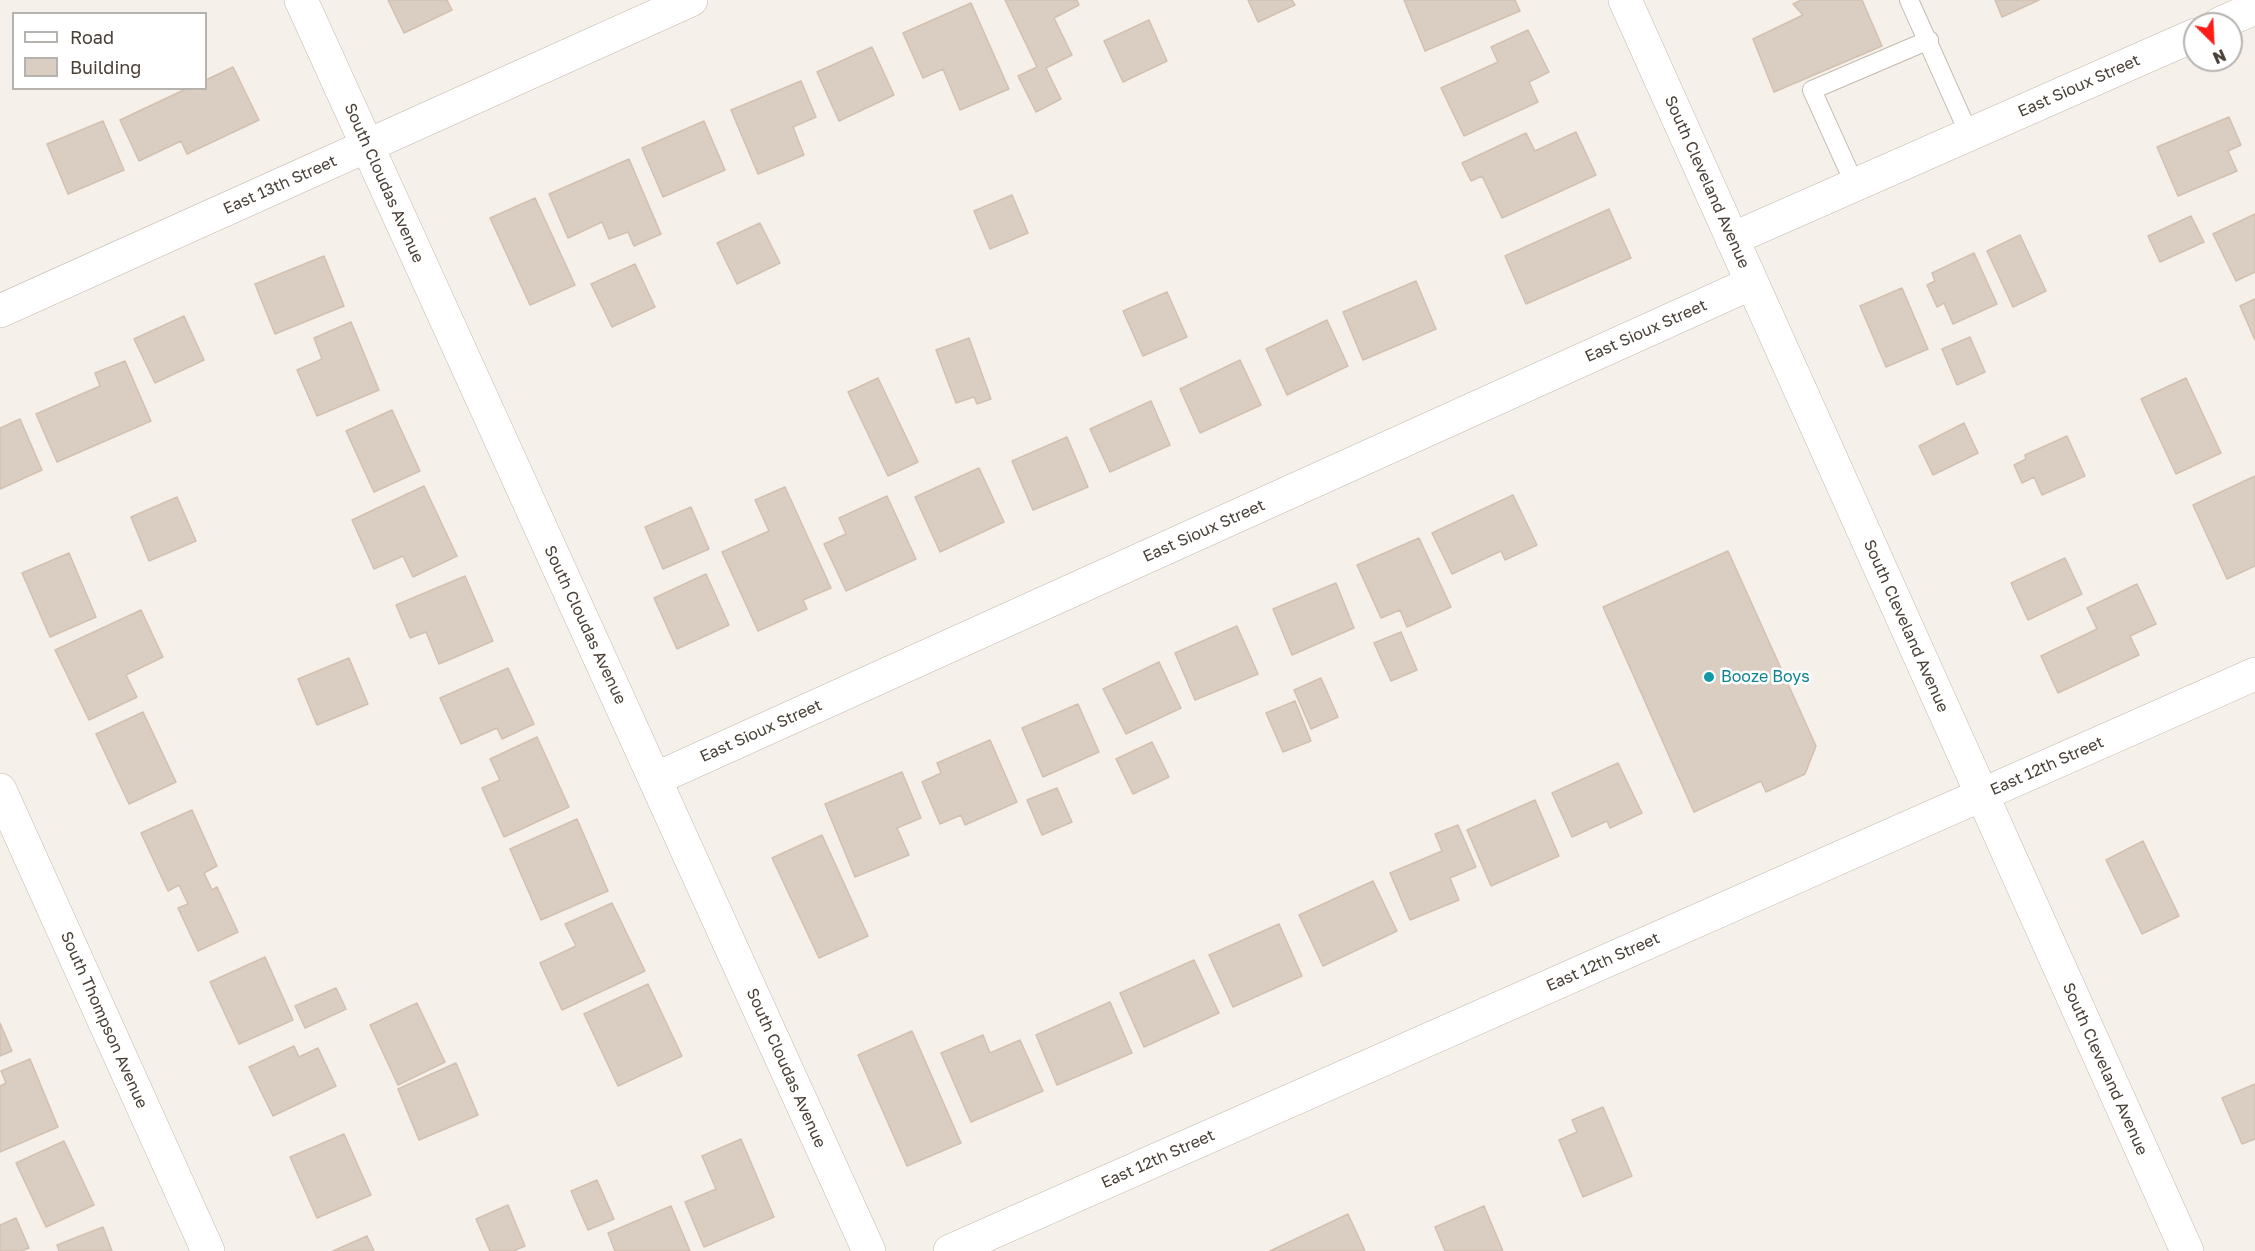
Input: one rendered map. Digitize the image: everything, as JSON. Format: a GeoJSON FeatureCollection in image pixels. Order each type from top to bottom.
{"type":"FeatureCollection","features":[{"type":"Feature","properties":{"kind":"street","name":"South Cloudas Avenue"},"geometry":{"type":"LineString","coordinates":[[301,0],[869,1251]]}},
{"type":"Feature","properties":{"kind":"street","name":"East 13th Street"},"geometry":{"type":"LineString","coordinates":[[0,311],[691,0]]}},
{"type":"Feature","properties":{"kind":"street","name":"South Cleveland Avenue"},"geometry":{"type":"LineString","coordinates":[[1625,0],[2187,1251]]}},
{"type":"Feature","properties":{"kind":"street","name":"East Sioux Street"},"geometry":{"type":"LineString","coordinates":[[1732,239],[2183,40]]}},
{"type":"Feature","properties":{"kind":"street","name":"East Sioux Street"},"geometry":{"type":"LineString","coordinates":[[655,779],[1752,283]]}},
{"type":"Feature","properties":{"kind":"street","name":"East 12th Street"},"geometry":{"type":"LineString","coordinates":[[950,1251],[2255,674]]}},
{"type":"Feature","properties":{"kind":"street","name":"South Thompson Avenue"},"geometry":{"type":"LineString","coordinates":[[0,790],[208,1251]]}},
{"type":"Feature","properties":{"kind":"lane"},"geometry":{"type":"LineString","coordinates":[[1909,0],[1929,40],[1969,134]]}},
{"type":"Feature","properties":{"kind":"lane"},"geometry":{"type":"LineString","coordinates":[[1854,185],[1812,90],[1929,40]]}},
{"type":"Feature","properties":{"kind":"building"},"geometry":{"type":"Polygon","coordinates":[[[388,0],[447,0],[452,10],[404,33],[388,0]]]}},
{"type":"Feature","properties":{"kind":"building"},"geometry":{"type":"Polygon","coordinates":[[[1005,0],[1077,0],[1079,5],[1054,18],[1072,55],[1046,68],[1061,99],[1036,112],[1018,76],[1037,67],[1005,0]]]}},
{"type":"Feature","properties":{"kind":"building"},"geometry":{"type":"Polygon","coordinates":[[[1248,0],[1292,0],[1295,5],[1258,22],[1248,0]]]}},
{"type":"Feature","properties":{"kind":"building"},"geometry":{"type":"Polygon","coordinates":[[[1404,0],[1515,0],[1520,11],[1425,51],[1404,0]]]}},
{"type":"Feature","properties":{"kind":"building"},"geometry":{"type":"Polygon","coordinates":[[[1801,0],[1862,0],[1882,46],[1774,92],[1753,39],[1803,15],[1793,4],[1801,0]]]}},
{"type":"Feature","properties":{"kind":"building"},"geometry":{"type":"Polygon","coordinates":[[[1995,0],[2039,0],[2002,17],[1995,0]]]}},
{"type":"Feature","properties":{"kind":"building"},"geometry":{"type":"Polygon","coordinates":[[[971,3],[1009,89],[960,110],[943,69],[923,78],[903,33],[971,3]]]}},
{"type":"Feature","properties":{"kind":"building"},"geometry":{"type":"Polygon","coordinates":[[[1149,20],[1167,61],[1123,82],[1104,41],[1149,20]]]}},
{"type":"Feature","properties":{"kind":"building"},"geometry":{"type":"Polygon","coordinates":[[[1528,30],[1549,72],[1529,82],[1538,102],[1464,136],[1441,88],[1498,62],[1491,47],[1528,30]]]}},
{"type":"Feature","properties":{"kind":"building"},"geometry":{"type":"Polygon","coordinates":[[[872,47],[894,95],[839,121],[817,72],[872,47]]]}},
{"type":"Feature","properties":{"kind":"building"},"geometry":{"type":"Polygon","coordinates":[[[233,67],[259,120],[187,154],[181,141],[139,161],[120,120],[184,90],[207,90],[207,80],[233,67]]]}},
{"type":"Feature","properties":{"kind":"building"},"geometry":{"type":"Polygon","coordinates":[[[801,81],[816,117],[793,127],[804,155],[758,174],[731,110],[801,81]]]}},
{"type":"Feature","properties":{"kind":"building"},"geometry":{"type":"Polygon","coordinates":[[[2229,117],[2241,145],[2228,151],[2237,171],[2178,196],[2157,147],[2229,117]]]}},
{"type":"Feature","properties":{"kind":"building"},"geometry":{"type":"Polygon","coordinates":[[[103,121],[124,170],[68,194],[47,144],[103,121]]]}},
{"type":"Feature","properties":{"kind":"building"},"geometry":{"type":"Polygon","coordinates":[[[704,121],[725,170],[663,197],[642,148],[704,121]]]}},
{"type":"Feature","properties":{"kind":"building"},"geometry":{"type":"Polygon","coordinates":[[[1576,132],[1596,175],[1502,218],[1482,176],[1471,181],[1462,163],[1526,133],[1535,151],[1576,132]]]}},
{"type":"Feature","properties":{"kind":"building"},"geometry":{"type":"Polygon","coordinates":[[[629,159],[661,234],[634,246],[628,232],[609,239],[602,222],[568,238],[549,194],[629,159]]]}},
{"type":"Feature","properties":{"kind":"building"},"geometry":{"type":"Polygon","coordinates":[[[1012,195],[1028,233],[990,249],[974,211],[1012,195]]]}},
{"type":"Feature","properties":{"kind":"building"},"geometry":{"type":"Polygon","coordinates":[[[535,198],[575,285],[530,305],[490,218],[535,198]]]}},
{"type":"Feature","properties":{"kind":"building"},"geometry":{"type":"Polygon","coordinates":[[[1609,209],[1631,258],[1526,304],[1505,256],[1609,209]]]}},
{"type":"Feature","properties":{"kind":"building"},"geometry":{"type":"Polygon","coordinates":[[[2255,214],[2255,272],[2236,281],[2213,234],[2255,214]]]}},
{"type":"Feature","properties":{"kind":"building"},"geometry":{"type":"Polygon","coordinates":[[[2191,216],[2204,242],[2160,262],[2148,236],[2191,216]]]}},
{"type":"Feature","properties":{"kind":"building"},"geometry":{"type":"Polygon","coordinates":[[[760,223],[780,263],[737,284],[717,243],[760,223]]]}},
{"type":"Feature","properties":{"kind":"building"},"geometry":{"type":"Polygon","coordinates":[[[2020,235],[2046,291],[2013,307],[1987,251],[2020,235]]]}},
{"type":"Feature","properties":{"kind":"building"},"geometry":{"type":"Polygon","coordinates":[[[1974,253],[1997,304],[1953,324],[1944,303],[1937,307],[1927,285],[1935,281],[1932,273],[1974,253]]]}},
{"type":"Feature","properties":{"kind":"building"},"geometry":{"type":"Polygon","coordinates":[[[324,256],[344,306],[275,334],[255,284],[324,256]]]}},
{"type":"Feature","properties":{"kind":"building"},"geometry":{"type":"Polygon","coordinates":[[[635,264],[655,307],[612,327],[591,284],[635,264]]]}},
{"type":"Feature","properties":{"kind":"building"},"geometry":{"type":"Polygon","coordinates":[[[1416,281],[1436,329],[1363,360],[1343,312],[1416,281]]]}},
{"type":"Feature","properties":{"kind":"building"},"geometry":{"type":"Polygon","coordinates":[[[1902,288],[1928,349],[1886,367],[1860,306],[1902,288]]]}},
{"type":"Feature","properties":{"kind":"building"},"geometry":{"type":"Polygon","coordinates":[[[1167,292],[1187,337],[1143,356],[1123,311],[1167,292]]]}},
{"type":"Feature","properties":{"kind":"building"},"geometry":{"type":"Polygon","coordinates":[[[2255,299],[2255,340],[2240,306],[2255,299]]]}},
{"type":"Feature","properties":{"kind":"building"},"geometry":{"type":"Polygon","coordinates":[[[184,316],[204,360],[155,383],[134,339],[184,316]]]}},
{"type":"Feature","properties":{"kind":"building"},"geometry":{"type":"Polygon","coordinates":[[[1327,320],[1348,366],[1287,395],[1266,349],[1327,320]]]}},
{"type":"Feature","properties":{"kind":"building"},"geometry":{"type":"Polygon","coordinates":[[[351,322],[379,390],[317,416],[297,370],[322,359],[314,338],[351,322]]]}},
{"type":"Feature","properties":{"kind":"building"},"geometry":{"type":"Polygon","coordinates":[[[1970,337],[1985,372],[1957,385],[1942,349],[1970,337]]]}},
{"type":"Feature","properties":{"kind":"building"},"geometry":{"type":"Polygon","coordinates":[[[969,338],[991,399],[977,404],[974,397],[956,403],[936,350],[969,338]]]}},
{"type":"Feature","properties":{"kind":"building"},"geometry":{"type":"Polygon","coordinates":[[[1240,360],[1261,405],[1200,433],[1180,389],[1240,360]]]}},
{"type":"Feature","properties":{"kind":"building"},"geometry":{"type":"Polygon","coordinates":[[[125,361],[151,421],[57,462],[36,414],[100,386],[95,373],[125,361]]]}},
{"type":"Feature","properties":{"kind":"building"},"geometry":{"type":"Polygon","coordinates":[[[878,378],[918,462],[888,476],[848,392],[878,378]]]}},
{"type":"Feature","properties":{"kind":"building"},"geometry":{"type":"Polygon","coordinates":[[[2186,378],[2221,453],[2176,474],[2141,399],[2186,378]]]}},
{"type":"Feature","properties":{"kind":"building"},"geometry":{"type":"Polygon","coordinates":[[[1151,401],[1170,445],[1110,472],[1090,429],[1151,401]]]}},
{"type":"Feature","properties":{"kind":"building"},"geometry":{"type":"Polygon","coordinates":[[[392,410],[420,471],[374,492],[346,431],[392,410]]]}},
{"type":"Feature","properties":{"kind":"building"},"geometry":{"type":"Polygon","coordinates":[[[20,419],[42,470],[0,489],[0,428],[20,419]]]}},
{"type":"Feature","properties":{"kind":"building"},"geometry":{"type":"Polygon","coordinates":[[[1964,423],[1978,453],[1933,475],[1919,446],[1964,423]]]}},
{"type":"Feature","properties":{"kind":"building"},"geometry":{"type":"Polygon","coordinates":[[[2067,436],[2085,476],[2042,495],[2034,477],[2022,483],[2014,465],[2026,459],[2025,455],[2067,436]]]}},
{"type":"Feature","properties":{"kind":"building"},"geometry":{"type":"Polygon","coordinates":[[[1067,437],[1088,487],[1033,510],[1012,461],[1067,437]]]}},
{"type":"Feature","properties":{"kind":"building"},"geometry":{"type":"Polygon","coordinates":[[[979,468],[1004,522],[940,552],[915,497],[979,468]]]}},
{"type":"Feature","properties":{"kind":"building"},"geometry":{"type":"Polygon","coordinates":[[[2255,476],[2255,566],[2227,579],[2193,505],[2255,476]]]}},
{"type":"Feature","properties":{"kind":"building"},"geometry":{"type":"Polygon","coordinates":[[[424,486],[457,556],[413,577],[403,556],[374,569],[352,520],[424,486]]]}},
{"type":"Feature","properties":{"kind":"building"},"geometry":{"type":"Polygon","coordinates":[[[785,487],[831,588],[803,600],[807,609],[758,631],[722,552],[769,531],[755,500],[785,487]]]}},
{"type":"Feature","properties":{"kind":"building"},"geometry":{"type":"Polygon","coordinates":[[[1513,495],[1537,545],[1505,560],[1501,551],[1452,574],[1432,533],[1513,495]]]}},
{"type":"Feature","properties":{"kind":"building"},"geometry":{"type":"Polygon","coordinates":[[[887,496],[916,559],[846,591],[824,544],[846,534],[839,518],[887,496]]]}},
{"type":"Feature","properties":{"kind":"building"},"geometry":{"type":"Polygon","coordinates":[[[177,497],[196,541],[149,561],[131,517],[177,497]]]}},
{"type":"Feature","properties":{"kind":"building"},"geometry":{"type":"Polygon","coordinates":[[[691,507],[709,549],[663,569],[645,527],[691,507]]]}},
{"type":"Feature","properties":{"kind":"building"},"geometry":{"type":"Polygon","coordinates":[[[1419,538],[1451,607],[1407,627],[1400,610],[1381,618],[1357,565],[1419,538]]]}},
{"type":"Feature","properties":{"kind":"building","name":"Booze Boys"},"geometry":{"type":"Polygon","coordinates":[[[1728,551],[1816,746],[1805,774],[1766,792],[1761,781],[1694,812],[1603,607],[1728,551]]]}},
{"type":"Feature","properties":{"kind":"building"},"geometry":{"type":"Polygon","coordinates":[[[69,553],[96,617],[50,637],[22,573],[69,553]]]}},
{"type":"Feature","properties":{"kind":"building"},"geometry":{"type":"Polygon","coordinates":[[[2065,558],[2082,594],[2028,620],[2011,583],[2065,558]]]}},
{"type":"Feature","properties":{"kind":"building"},"geometry":{"type":"Polygon","coordinates":[[[706,574],[729,625],[677,649],[654,598],[706,574]]]}},
{"type":"Feature","properties":{"kind":"building"},"geometry":{"type":"Polygon","coordinates":[[[465,576],[493,641],[439,664],[426,632],[410,638],[396,605],[465,576]]]}},
{"type":"Feature","properties":{"kind":"building"},"geometry":{"type":"Polygon","coordinates":[[[1336,583],[1354,628],[1292,655],[1273,609],[1336,583]]]}},
{"type":"Feature","properties":{"kind":"building"},"geometry":{"type":"Polygon","coordinates":[[[2137,584],[2156,624],[2130,636],[2139,655],[2058,693],[2041,656],[2097,629],[2087,608],[2137,584]]]}},
{"type":"Feature","properties":{"kind":"building"},"geometry":{"type":"Polygon","coordinates":[[[141,610],[163,657],[126,675],[137,697],[89,720],[55,650],[141,610]]]}},
{"type":"Feature","properties":{"kind":"building"},"geometry":{"type":"Polygon","coordinates":[[[1237,626],[1258,674],[1195,700],[1175,653],[1237,626]]]}},
{"type":"Feature","properties":{"kind":"building"},"geometry":{"type":"Polygon","coordinates":[[[1401,632],[1417,670],[1391,681],[1374,643],[1401,632]]]}},
{"type":"Feature","properties":{"kind":"building"},"geometry":{"type":"Polygon","coordinates":[[[349,658],[368,704],[317,725],[298,679],[349,658]]]}},
{"type":"Feature","properties":{"kind":"building"},"geometry":{"type":"Polygon","coordinates":[[[1159,662],[1181,708],[1126,734],[1103,689],[1159,662]]]}},
{"type":"Feature","properties":{"kind":"building"},"geometry":{"type":"Polygon","coordinates":[[[508,668],[534,724],[502,739],[497,728],[461,744],[440,698],[508,668]]]}},
{"type":"Feature","properties":{"kind":"building"},"geometry":{"type":"Polygon","coordinates":[[[1321,678],[1338,717],[1311,729],[1294,690],[1321,678]]]}},
{"type":"Feature","properties":{"kind":"building"},"geometry":{"type":"Polygon","coordinates":[[[1295,701],[1311,741],[1283,752],[1266,713],[1295,701]]]}},
{"type":"Feature","properties":{"kind":"building"},"geometry":{"type":"Polygon","coordinates":[[[1078,704],[1099,752],[1043,777],[1022,728],[1078,704]]]}},
{"type":"Feature","properties":{"kind":"building"},"geometry":{"type":"Polygon","coordinates":[[[143,712],[176,782],[129,804],[96,734],[143,712]]]}},
{"type":"Feature","properties":{"kind":"building"},"geometry":{"type":"Polygon","coordinates":[[[537,737],[569,807],[504,837],[482,788],[500,780],[490,759],[537,737]]]}},
{"type":"Feature","properties":{"kind":"building"},"geometry":{"type":"Polygon","coordinates":[[[990,740],[1017,802],[965,825],[961,815],[940,824],[922,782],[941,773],[937,763],[990,740]]]}},
{"type":"Feature","properties":{"kind":"building"},"geometry":{"type":"Polygon","coordinates":[[[1152,742],[1169,777],[1133,794],[1116,759],[1152,742]]]}},
{"type":"Feature","properties":{"kind":"building"},"geometry":{"type":"Polygon","coordinates":[[[1618,763],[1642,813],[1610,828],[1607,821],[1572,837],[1552,793],[1618,763]]]}},
{"type":"Feature","properties":{"kind":"building"},"geometry":{"type":"Polygon","coordinates":[[[902,772],[921,818],[897,828],[909,855],[855,877],[825,804],[902,772]]]}},
{"type":"Feature","properties":{"kind":"building"},"geometry":{"type":"Polygon","coordinates":[[[1057,788],[1072,822],[1042,835],[1027,800],[1057,788]]]}},
{"type":"Feature","properties":{"kind":"building"},"geometry":{"type":"Polygon","coordinates":[[[1535,800],[1559,856],[1491,886],[1467,830],[1535,800]]]}},
{"type":"Feature","properties":{"kind":"building"},"geometry":{"type":"Polygon","coordinates":[[[192,810],[217,866],[204,873],[212,890],[217,887],[238,932],[198,951],[178,908],[188,904],[179,885],[168,891],[141,833],[192,810]]]}},
{"type":"Feature","properties":{"kind":"building"},"geometry":{"type":"Polygon","coordinates":[[[577,819],[608,891],[541,920],[510,849],[577,819]]]}},
{"type":"Feature","properties":{"kind":"building"},"geometry":{"type":"Polygon","coordinates":[[[1458,825],[1476,867],[1450,878],[1459,900],[1410,920],[1390,873],[1442,851],[1435,834],[1458,825]]]}},
{"type":"Feature","properties":{"kind":"building"},"geometry":{"type":"Polygon","coordinates":[[[822,835],[868,936],[819,958],[772,858],[822,835]]]}},
{"type":"Feature","properties":{"kind":"building"},"geometry":{"type":"Polygon","coordinates":[[[2143,841],[2179,916],[2142,934],[2106,860],[2143,841]]]}},
{"type":"Feature","properties":{"kind":"building"},"geometry":{"type":"Polygon","coordinates":[[[1373,881],[1397,931],[1323,966],[1299,915],[1373,881]]]}},
{"type":"Feature","properties":{"kind":"building"},"geometry":{"type":"Polygon","coordinates":[[[612,903],[645,971],[562,1010],[540,963],[576,946],[565,924],[612,903]]]}},
{"type":"Feature","properties":{"kind":"building"},"geometry":{"type":"Polygon","coordinates":[[[1279,924],[1302,976],[1233,1007],[1209,955],[1279,924]]]}},
{"type":"Feature","properties":{"kind":"building"},"geometry":{"type":"Polygon","coordinates":[[[265,957],[293,1020],[239,1044],[210,982],[265,957]]]}},
{"type":"Feature","properties":{"kind":"building"},"geometry":{"type":"Polygon","coordinates":[[[1194,960],[1219,1013],[1144,1047],[1120,993],[1194,960]]]}},
{"type":"Feature","properties":{"kind":"building"},"geometry":{"type":"Polygon","coordinates":[[[648,984],[682,1056],[618,1086],[584,1014],[648,984]]]}},
{"type":"Feature","properties":{"kind":"building"},"geometry":{"type":"Polygon","coordinates":[[[336,988],[346,1009],[305,1028],[295,1006],[336,988]]]}},
{"type":"Feature","properties":{"kind":"building"},"geometry":{"type":"Polygon","coordinates":[[[1110,1002],[1132,1053],[1057,1085],[1036,1035],[1110,1002]]]}},
{"type":"Feature","properties":{"kind":"building"},"geometry":{"type":"Polygon","coordinates":[[[417,1003],[445,1062],[398,1085],[370,1025],[417,1003]]]}},
{"type":"Feature","properties":{"kind":"building"},"geometry":{"type":"Polygon","coordinates":[[[0,1023],[12,1051],[0,1056],[0,1023]]]}},
{"type":"Feature","properties":{"kind":"building"},"geometry":{"type":"Polygon","coordinates":[[[912,1031],[961,1143],[907,1166],[858,1055],[912,1031]]]}},
{"type":"Feature","properties":{"kind":"building"},"geometry":{"type":"Polygon","coordinates":[[[983,1035],[990,1053],[1020,1040],[1043,1091],[971,1122],[941,1053],[983,1035]]]}},
{"type":"Feature","properties":{"kind":"building"},"geometry":{"type":"Polygon","coordinates":[[[294,1046],[299,1057],[318,1048],[336,1086],[273,1116],[249,1067],[294,1046]]]}},
{"type":"Feature","properties":{"kind":"building"},"geometry":{"type":"Polygon","coordinates":[[[30,1059],[58,1127],[0,1152],[0,1086],[6,1083],[1,1071],[30,1059]]]}},
{"type":"Feature","properties":{"kind":"building"},"geometry":{"type":"Polygon","coordinates":[[[456,1063],[478,1115],[419,1140],[398,1089],[456,1063]]]}},
{"type":"Feature","properties":{"kind":"building"},"geometry":{"type":"Polygon","coordinates":[[[2255,1084],[2255,1139],[2242,1144],[2222,1098],[2255,1084]]]}},
{"type":"Feature","properties":{"kind":"building"},"geometry":{"type":"Polygon","coordinates":[[[1603,1107],[1632,1176],[1583,1197],[1559,1140],[1577,1132],[1572,1120],[1603,1107]]]}},
{"type":"Feature","properties":{"kind":"building"},"geometry":{"type":"Polygon","coordinates":[[[344,1134],[371,1195],[317,1218],[290,1157],[344,1134]]]}},
{"type":"Feature","properties":{"kind":"building"},"geometry":{"type":"Polygon","coordinates":[[[741,1139],[774,1217],[704,1247],[685,1202],[716,1189],[702,1156],[741,1139]]]}},
{"type":"Feature","properties":{"kind":"building"},"geometry":{"type":"Polygon","coordinates":[[[64,1141],[94,1205],[46,1227],[16,1163],[64,1141]]]}},
{"type":"Feature","properties":{"kind":"building"},"geometry":{"type":"Polygon","coordinates":[[[597,1180],[614,1219],[588,1230],[571,1191],[597,1180]]]}},
{"type":"Feature","properties":{"kind":"building"},"geometry":{"type":"Polygon","coordinates":[[[508,1205],[525,1246],[513,1251],[490,1251],[476,1219],[508,1205]]]}},
{"type":"Feature","properties":{"kind":"building"},"geometry":{"type":"Polygon","coordinates":[[[671,1206],[690,1251],[615,1251],[608,1233],[671,1206]]]}},
{"type":"Feature","properties":{"kind":"building"},"geometry":{"type":"Polygon","coordinates":[[[1484,1206],[1503,1251],[1445,1251],[1435,1227],[1484,1206]]]}},
{"type":"Feature","properties":{"kind":"building"},"geometry":{"type":"Polygon","coordinates":[[[1348,1214],[1365,1251],[1270,1251],[1348,1214]]]}},
{"type":"Feature","properties":{"kind":"building"},"geometry":{"type":"Polygon","coordinates":[[[16,1218],[29,1248],[21,1251],[0,1251],[0,1225],[16,1218]]]}},
{"type":"Feature","properties":{"kind":"building"},"geometry":{"type":"Polygon","coordinates":[[[103,1227],[112,1251],[59,1251],[57,1245],[103,1227]]]}},
{"type":"Feature","properties":{"kind":"building"},"geometry":{"type":"Polygon","coordinates":[[[367,1236],[374,1251],[333,1251],[367,1236]]]}},
{"type":"Feature","properties":{"kind":"place","name":"Booze Boys"},"geometry":{"type":"Point","coordinates":[1709,677]}}]}
